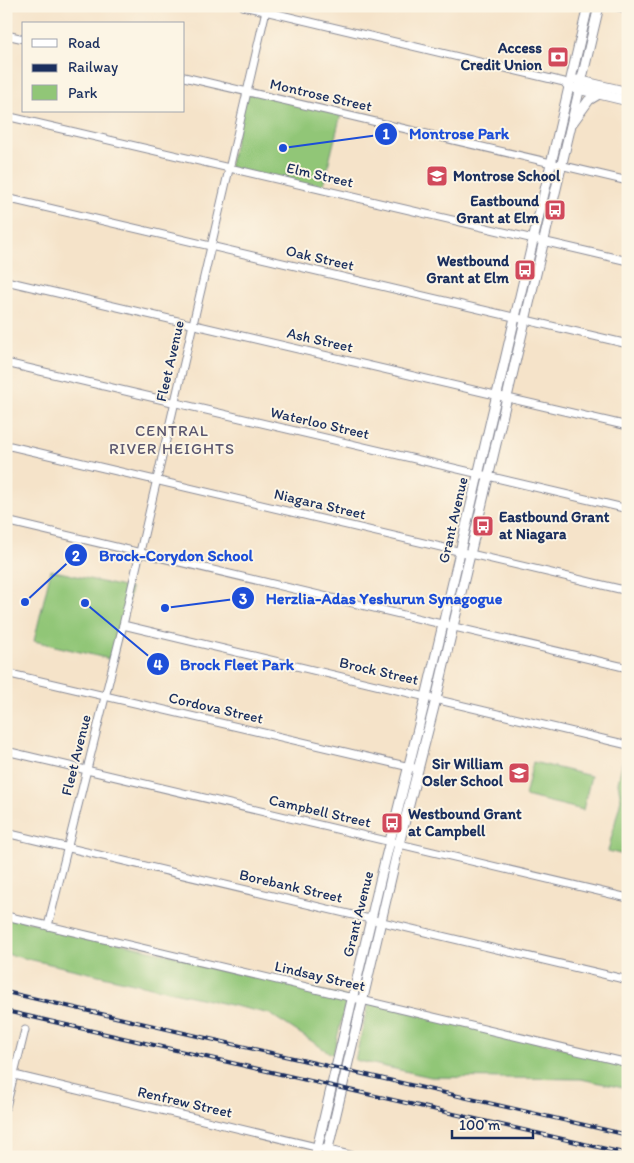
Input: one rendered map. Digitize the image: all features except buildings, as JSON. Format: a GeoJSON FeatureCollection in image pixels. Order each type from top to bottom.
{"type":"FeatureCollection","features":[{"type":"Feature","properties":{"kind":"main road","name":"Grant Avenue"},"geometry":{"type":"LineString","coordinates":[[315,1157],[426,697],[588,6]]}},
{"type":"Feature","properties":{"kind":"main road","name":"Grant Avenue"},"geometry":{"type":"LineString","coordinates":[[327,1153],[489,477],[598,6]]}},
{"type":"Feature","properties":{"kind":"main road"},"geometry":{"type":"LineString","coordinates":[[569,83],[628,92]]}},
{"type":"Feature","properties":{"kind":"main road"},"geometry":{"type":"LineString","coordinates":[[580,85],[599,94],[628,101]]}},
{"type":"Feature","properties":{"kind":"main road"},"geometry":{"type":"LineString","coordinates":[[570,126],[589,100],[599,94]]}},
{"type":"Feature","properties":{"kind":"street"},"geometry":{"type":"LineString","coordinates":[[243,6],[267,9],[569,83]]}},
{"type":"Feature","properties":{"kind":"street"},"geometry":{"type":"LineString","coordinates":[[614,6],[628,10]]}},
{"type":"Feature","properties":{"kind":"street","name":"Fleet Avenue"},"geometry":{"type":"LineString","coordinates":[[48,926],[69,848],[86,770],[123,625],[267,9]]}},
{"type":"Feature","properties":{"kind":"street"},"geometry":{"type":"LineString","coordinates":[[6,35],[22,39]]}},
{"type":"Feature","properties":{"kind":"street","name":"Montrose Street"},"geometry":{"type":"LineString","coordinates":[[185,77],[628,181]]}},
{"type":"Feature","properties":{"kind":"street","name":"Elm Street"},"geometry":{"type":"LineString","coordinates":[[6,116],[628,261]]}},
{"type":"Feature","properties":{"kind":"street","name":"Oak Street"},"geometry":{"type":"LineString","coordinates":[[6,198],[628,344]]}},
{"type":"Feature","properties":{"kind":"street","name":"Ash Street"},"geometry":{"type":"LineString","coordinates":[[6,281],[628,426]]}},
{"type":"Feature","properties":{"kind":"street","name":"Waterloo Street"},"geometry":{"type":"LineString","coordinates":[[6,363],[628,509]]}},
{"type":"Feature","properties":{"kind":"street","name":"Niagara Street"},"geometry":{"type":"LineString","coordinates":[[6,445],[628,591]]}},
{"type":"Feature","properties":{"kind":"street"},"geometry":{"type":"LineString","coordinates":[[6,521],[628,668]]}},
{"type":"Feature","properties":{"kind":"street","name":"Brock Street"},"geometry":{"type":"LineString","coordinates":[[123,625],[628,745]]}},
{"type":"Feature","properties":{"kind":"street","name":"Cordova Street"},"geometry":{"type":"LineString","coordinates":[[6,673],[419,770]]}},
{"type":"Feature","properties":{"kind":"street","name":"Campbell Street"},"geometry":{"type":"LineString","coordinates":[[6,751],[628,898]]}},
{"type":"Feature","properties":{"kind":"street","name":"Borebank Street"},"geometry":{"type":"LineString","coordinates":[[6,833],[628,980]]}},
{"type":"Feature","properties":{"kind":"street","name":"Lindsay Street"},"geometry":{"type":"LineString","coordinates":[[6,916],[628,1063]]}},
{"type":"Feature","properties":{"kind":"street"},"geometry":{"type":"LineString","coordinates":[[6,1107],[10,1074],[25,1030]]}},
{"type":"Feature","properties":{"kind":"street","name":"Renfrew Street"},"geometry":{"type":"LineString","coordinates":[[10,1074],[317,1147],[327,1153],[358,1157]]}},
{"type":"Feature","properties":{"kind":"street"},"geometry":{"type":"LineString","coordinates":[[6,1155],[12,1157]]}},
{"type":"Feature","properties":{"kind":"green space"},"geometry":{"type":"Polygon","coordinates":[[[247,92],[341,114],[322,190],[229,168],[247,92]]]}},
{"type":"Feature","properties":{"kind":"green space"},"geometry":{"type":"Polygon","coordinates":[[[51,570],[131,589],[114,660],[34,641],[51,570]]]}},
{"type":"Feature","properties":{"kind":"green space"},"geometry":{"type":"Polygon","coordinates":[[[626,745],[628,745],[628,856],[608,851],[621,799],[618,783],[626,745]]]}},
{"type":"Feature","properties":{"kind":"green space"},"geometry":{"type":"Polygon","coordinates":[[[533,762],[591,776],[583,810],[525,796],[533,762]]]}},
{"type":"Feature","properties":{"kind":"green space"},"geometry":{"type":"Polygon","coordinates":[[[6,916],[347,997],[333,1055],[270,1014],[6,954],[6,916]]]}},
{"type":"Feature","properties":{"kind":"green space"},"geometry":{"type":"Polygon","coordinates":[[[369,1002],[628,1063],[628,1089],[581,1079],[431,1077],[355,1060],[369,1002]]]}},
{"type":"Feature","properties":{"kind":"railway"},"geometry":{"type":"LineString","coordinates":[[6,992],[628,1135]]}},
{"type":"Feature","properties":{"kind":"railway"},"geometry":{"type":"LineString","coordinates":[[6,1011],[628,1154]]}},
{"type":"Feature","properties":{"kind":"place","name":"Access Credit Union"},"geometry":{"type":"Point","coordinates":[558,57]}},
{"type":"Feature","properties":{"kind":"place","name":"Montrose Park"},"geometry":{"type":"Point","coordinates":[283,148]}},
{"type":"Feature","properties":{"kind":"place","name":"Montrose School"},"geometry":{"type":"Point","coordinates":[437,176]}},
{"type":"Feature","properties":{"kind":"place","name":"Eastbound Grant at Elm"},"geometry":{"type":"Point","coordinates":[555,210]}},
{"type":"Feature","properties":{"kind":"place","name":"Westbound Grant at Elm"},"geometry":{"type":"Point","coordinates":[525,270]}},
{"type":"Feature","properties":{"kind":"place","name":"Eastbound Grant at Niagara"},"geometry":{"type":"Point","coordinates":[483,526]}},
{"type":"Feature","properties":{"kind":"place","name":"Brock-Corydon School"},"geometry":{"type":"Point","coordinates":[25,602]}},
{"type":"Feature","properties":{"kind":"place","name":"Brock Fleet Park"},"geometry":{"type":"Point","coordinates":[85,603]}},
{"type":"Feature","properties":{"kind":"place","name":"Herzlia-Adas Yeshurun Synagogue"},"geometry":{"type":"Point","coordinates":[165,608]}},
{"type":"Feature","properties":{"kind":"place","name":"Sir William Osler School"},"geometry":{"type":"Point","coordinates":[519,773]}},
{"type":"Feature","properties":{"kind":"place","name":"Westbound Grant at Campbell"},"geometry":{"type":"Point","coordinates":[392,823]}},
{"type":"Feature","properties":{"kind":"district","name":"CENTRAL RIVER HEIGHTS"},"geometry":{"type":"Point","coordinates":[172,439]}}]}
